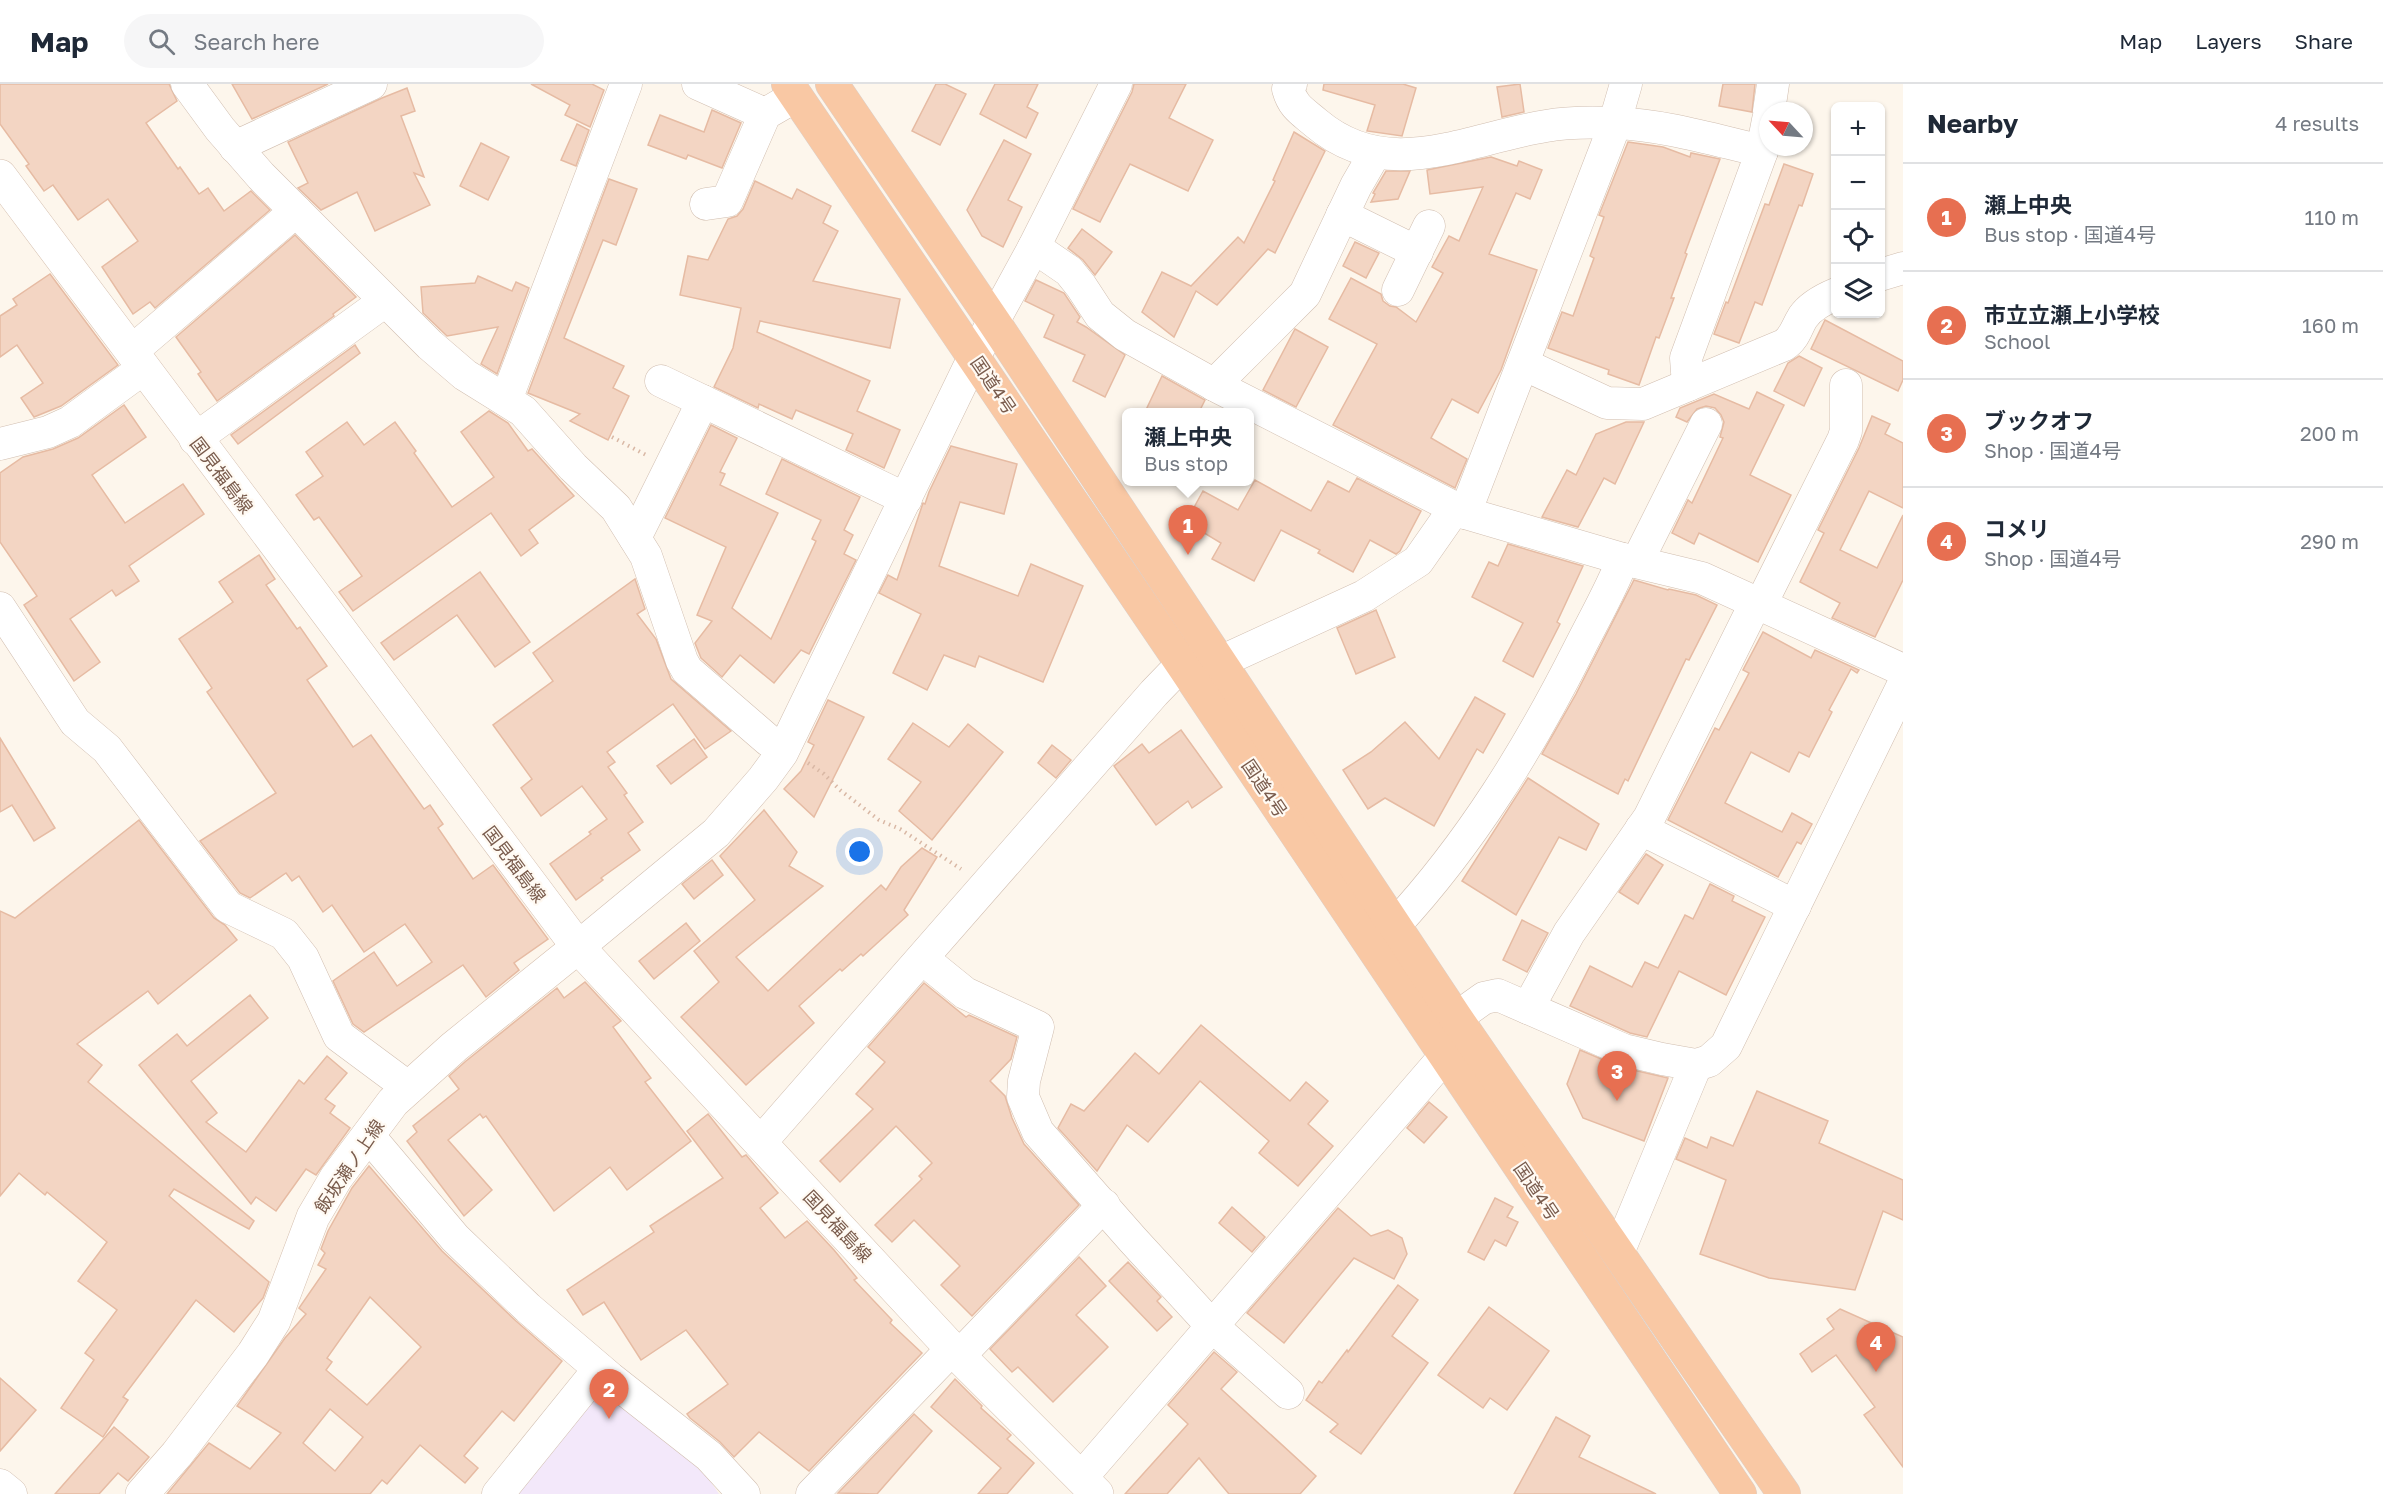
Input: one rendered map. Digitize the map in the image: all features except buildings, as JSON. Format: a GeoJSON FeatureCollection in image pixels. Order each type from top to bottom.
{"type":"FeatureCollection","features":[{"type":"Feature","properties":{"kind":"highway","name":"国道4号"},"geometry":{"type":"LineString","coordinates":[[832,84],[994,322],[1456,1018],[1784,1494]]}},
{"type":"Feature","properties":{"kind":"highway","name":"国道4号"},"geometry":{"type":"LineString","coordinates":[[792,90],[1182,664],[1740,1494]]}},
{"type":"Feature","properties":{"kind":"main road","name":"国見福島線"},"geometry":{"type":"LineString","coordinates":[[0,176],[195,439],[578,946],[956,1353],[1089,1486]]}},
{"type":"Feature","properties":{"kind":"main road","name":"飯坂瀬ノ上線"},"geometry":{"type":"LineString","coordinates":[[142,1494],[177,1454],[253,1354],[274,1321],[313,1217],[336,1178],[393,1102],[454,1047],[578,946]]}},
{"type":"Feature","properties":{"kind":"street"},"geometry":{"type":"LineString","coordinates":[[187,84],[235,147],[385,301],[445,360],[535,422],[573,466],[616,508],[646,556],[687,670],[783,751]]}},
{"type":"Feature","properties":{"kind":"street"},"geometry":{"type":"LineString","coordinates":[[235,147],[371,84]]}},
{"type":"Feature","properties":{"kind":"street"},"geometry":{"type":"LineString","coordinates":[[506,400],[626,84]]}},
{"type":"Feature","properties":{"kind":"street"},"geometry":{"type":"LineString","coordinates":[[698,84],[765,114]]}},
{"type":"Feature","properties":{"kind":"street"},"geometry":{"type":"LineString","coordinates":[[578,946],[716,833],[764,779],[783,751],[974,357],[1034,247],[1116,84]]}},
{"type":"Feature","properties":{"kind":"street"},"geometry":{"type":"LineString","coordinates":[[1291,84],[1288,89],[1292,102],[1331,136],[1351,146],[1375,153],[1400,156],[1548,125],[1615,123],[1687,132],[1759,150]]}},
{"type":"Feature","properties":{"kind":"street"},"geometry":{"type":"LineString","coordinates":[[1770,102],[1773,84]]}},
{"type":"Feature","properties":{"kind":"street"},"geometry":{"type":"LineString","coordinates":[[1220,662],[1364,596],[1418,561],[1460,511],[1523,364],[1615,123],[1622,85]]}},
{"type":"Feature","properties":{"kind":"street"},"geometry":{"type":"LineString","coordinates":[[706,204],[727,201],[765,114],[792,90]]}},
{"type":"Feature","properties":{"kind":"street"},"geometry":{"type":"LineString","coordinates":[[1214,385],[1305,294],[1342,215],[1375,153]]}},
{"type":"Feature","properties":{"kind":"street"},"geometry":{"type":"LineString","coordinates":[[1688,385],[1686,358],[1760,156]]}},
{"type":"Feature","properties":{"kind":"street"},"geometry":{"type":"LineString","coordinates":[[0,444],[48,432],[70,422],[296,211]]}},
{"type":"Feature","properties":{"kind":"street"},"geometry":{"type":"LineString","coordinates":[[1342,215],[1423,239],[1398,290]]}},
{"type":"Feature","properties":{"kind":"street"},"geometry":{"type":"LineString","coordinates":[[1034,247],[1069,271],[1082,286],[1100,315],[1125,335],[1214,385],[1460,511],[1630,561],[1702,578],[1903,670]]}},
{"type":"Feature","properties":{"kind":"street"},"geometry":{"type":"LineString","coordinates":[[1885,274],[1903,268]]}},
{"type":"Feature","properties":{"kind":"street"},"geometry":{"type":"LineString","coordinates":[[1523,364],[1607,403],[1643,404],[1784,345],[1796,334],[1804,316],[1812,308],[1831,297]]}},
{"type":"Feature","properties":{"kind":"street"},"geometry":{"type":"LineString","coordinates":[[195,439],[385,301]]}},
{"type":"Feature","properties":{"kind":"street"},"geometry":{"type":"LineString","coordinates":[[661,381],[906,499]]}},
{"type":"Feature","properties":{"kind":"street"},"geometry":{"type":"LineString","coordinates":[[1528,1008],[1569,933],[1649,818],[1843,440],[1846,431],[1845,385]]}},
{"type":"Feature","properties":{"kind":"street"},"geometry":{"type":"LineString","coordinates":[[635,538],[703,401]]}},
{"type":"Feature","properties":{"kind":"street"},"geometry":{"type":"LineString","coordinates":[[1395,925],[1431,886],[1494,798],[1546,713],[1706,424]]}},
{"type":"Feature","properties":{"kind":"street"},"geometry":{"type":"LineString","coordinates":[[0,608],[75,722],[114,758],[228,907],[284,934],[303,958],[339,1036],[409,1088]]}},
{"type":"Feature","properties":{"kind":"street"},"geometry":{"type":"LineString","coordinates":[[760,1143],[924,959],[1154,693],[1182,664]]}},
{"type":"Feature","properties":{"kind":"street"},"geometry":{"type":"LineString","coordinates":[[1456,1018],[1474,1004],[1498,995],[1624,1050],[1696,1065],[1709,1061],[1726,1046],[1903,685]]}},
{"type":"Feature","properties":{"kind":"street"},"geometry":{"type":"LineString","coordinates":[[1641,829],[1795,906]]}},
{"type":"Feature","properties":{"kind":"street"},"geometry":{"type":"LineString","coordinates":[[924,959],[965,993],[1038,1027],[1024,1081],[1023,1097],[1038,1132],[1212,1326],[1288,1393]]}},
{"type":"Feature","properties":{"kind":"street"},"geometry":{"type":"LineString","coordinates":[[1089,1486],[1212,1326],[1446,1055]]}},
{"type":"Feature","properties":{"kind":"street"},"geometry":{"type":"LineString","coordinates":[[1618,1253],[1696,1065]]}},
{"type":"Feature","properties":{"kind":"street"},"geometry":{"type":"LineString","coordinates":[[368,1135],[456,1238],[528,1308],[599,1369],[708,1456],[744,1494]]}},
{"type":"Feature","properties":{"kind":"street"},"geometry":{"type":"LineString","coordinates":[[812,1494],[1104,1205]]}},
{"type":"Feature","properties":{"kind":"street"},"geometry":{"type":"LineString","coordinates":[[498,1494],[599,1369]]}},
{"type":"Feature","properties":{"kind":"street"},"geometry":{"type":"LineString","coordinates":[[0,1485],[11,1494]]}},
{"type":"Feature","properties":{"kind":"path"},"geometry":{"type":"LineString","coordinates":[[612,437],[670,467]]}},
{"type":"Feature","properties":{"kind":"path"},"geometry":{"type":"LineString","coordinates":[[783,751],[811,764],[879,820],[900,829],[986,886]]}},
{"type":"Feature","properties":{"kind":"shaded area"},"geometry":{"type":"Polygon","coordinates":[[[604,1387],[679,1450],[708,1478],[719,1494],[515,1494],[604,1387]]]}},
{"type":"Feature","properties":{"kind":"place","name":"瀬上中央"},"geometry":{"type":"Point","coordinates":[1188,555]}},
{"type":"Feature","properties":{"kind":"place","name":"ブックオフ"},"geometry":{"type":"Point","coordinates":[1617,1101]}},
{"type":"Feature","properties":{"kind":"place","name":"コメリ"},"geometry":{"type":"Point","coordinates":[1876,1372]}},
{"type":"Feature","properties":{"kind":"place","name":"市立立瀬上小学校"},"geometry":{"type":"Point","coordinates":[609,1419]}}]}
